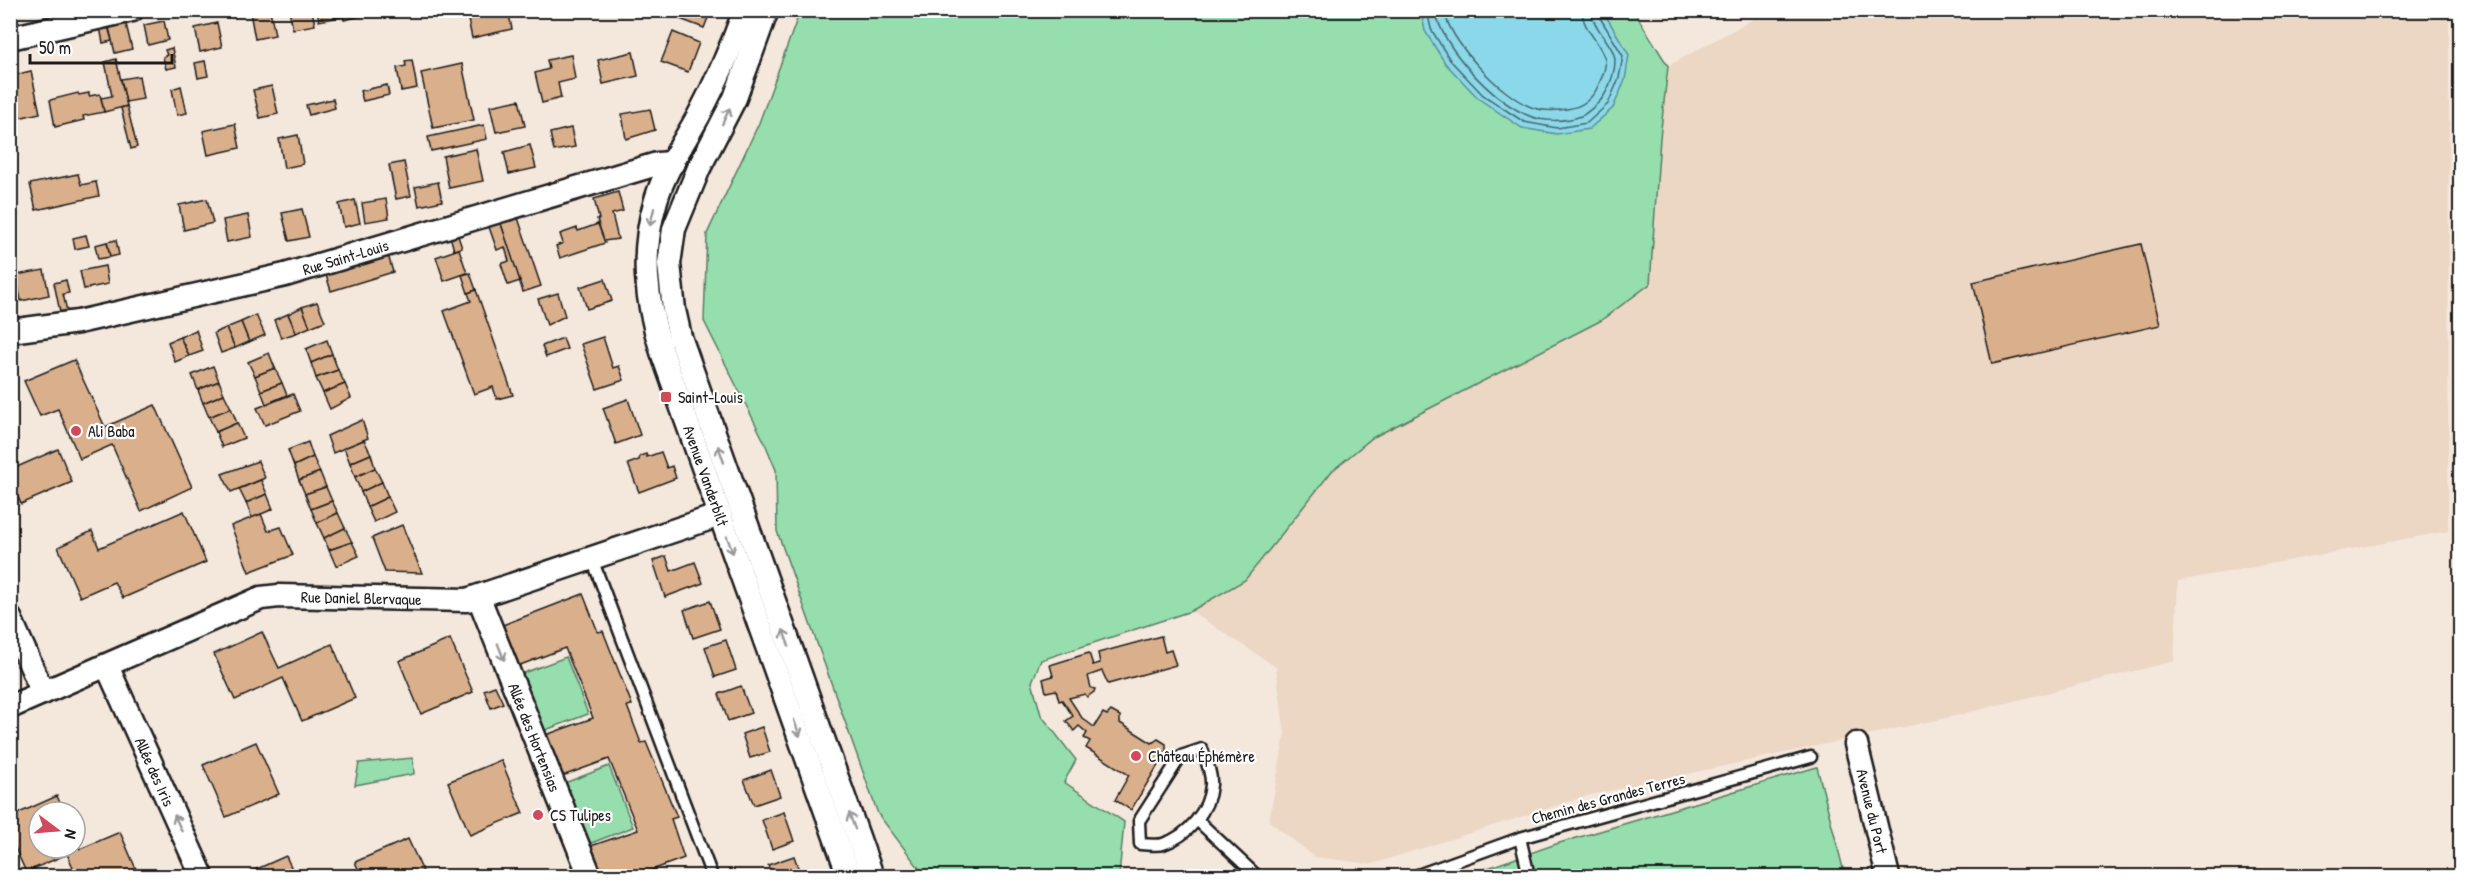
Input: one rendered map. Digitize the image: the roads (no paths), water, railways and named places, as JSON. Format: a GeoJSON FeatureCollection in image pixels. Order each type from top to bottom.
{"type":"FeatureCollection","features":[{"type":"Feature","properties":{"kind":"street"},"geometry":{"type":"LineString","coordinates":[[10,38],[132,10]]}},
{"type":"Feature","properties":{"kind":"street","name":"Avenue Vanderbilt"},"geometry":{"type":"LineString","coordinates":[[686,165],[717,78],[745,10]]}},
{"type":"Feature","properties":{"kind":"street","name":"Avenue Vanderbilt"},"geometry":{"type":"LineString","coordinates":[[767,10],[735,99],[686,165],[656,200],[646,253],[648,302],[662,352],[730,511],[872,876]]}},
{"type":"Feature","properties":{"kind":"street","name":"Rue Saint-Louis"},"geometry":{"type":"LineString","coordinates":[[10,331],[78,322],[285,275],[657,164],[686,165]]}},
{"type":"Feature","properties":{"kind":"street","name":"Avenue Vanderbilt"},"geometry":{"type":"LineString","coordinates":[[730,511],[849,876]]}},
{"type":"Feature","properties":{"kind":"street","name":"Rue Daniel Blervaque"},"geometry":{"type":"LineString","coordinates":[[10,707],[261,598],[279,596],[467,600],[479,598],[730,511]]}},
{"type":"Feature","properties":{"kind":"street","name":"Allée des Hortensias"},"geometry":{"type":"LineString","coordinates":[[479,598],[590,876]]}},
{"type":"Feature","properties":{"kind":"street"},"geometry":{"type":"LineString","coordinates":[[10,618],[43,693]]}},
{"type":"Feature","properties":{"kind":"street","name":"Allée des Iris"},"geometry":{"type":"LineString","coordinates":[[107,666],[202,876]]}},
{"type":"Feature","properties":{"kind":"street","name":"Avenue du Port"},"geometry":{"type":"LineString","coordinates":[[1856,744],[1888,876]]}},
{"type":"Feature","properties":{"kind":"lane"},"geometry":{"type":"LineString","coordinates":[[592,558],[712,876]]}},
{"type":"Feature","properties":{"kind":"lane"},"geometry":{"type":"LineString","coordinates":[[1202,749],[1208,764],[1211,786],[1202,813],[1197,820],[1187,832],[1162,844],[1140,843],[1138,820],[1182,756],[1202,749]]}},
{"type":"Feature","properties":{"kind":"lane","name":"Chemin des Grandes Terres"},"geometry":{"type":"LineString","coordinates":[[1415,876],[1520,838],[1811,757]]}},
{"type":"Feature","properties":{"kind":"lane"},"geometry":{"type":"LineString","coordinates":[[1197,820],[1257,876]]}},
{"type":"Feature","properties":{"kind":"lane"},"geometry":{"type":"LineString","coordinates":[[1520,838],[1529,876]]}},
{"type":"Feature","properties":{"kind":"water"},"geometry":{"type":"Polygon","coordinates":[[[1421,11],[1603,11],[1629,55],[1625,80],[1613,108],[1589,129],[1557,134],[1522,128],[1479,99],[1445,63],[1425,31],[1421,11]]]}},
{"type":"Feature","properties":{"kind":"place","name":"Saint-Louis"},"geometry":{"type":"Point","coordinates":[666,397]}},
{"type":"Feature","properties":{"kind":"place","name":"Ali Baba"},"geometry":{"type":"Point","coordinates":[76,431]}},
{"type":"Feature","properties":{"kind":"place","name":"Château Éphémère"},"geometry":{"type":"Point","coordinates":[1136,756]}},
{"type":"Feature","properties":{"kind":"place","name":"CS Tulipes"},"geometry":{"type":"Point","coordinates":[538,815]}}]}
